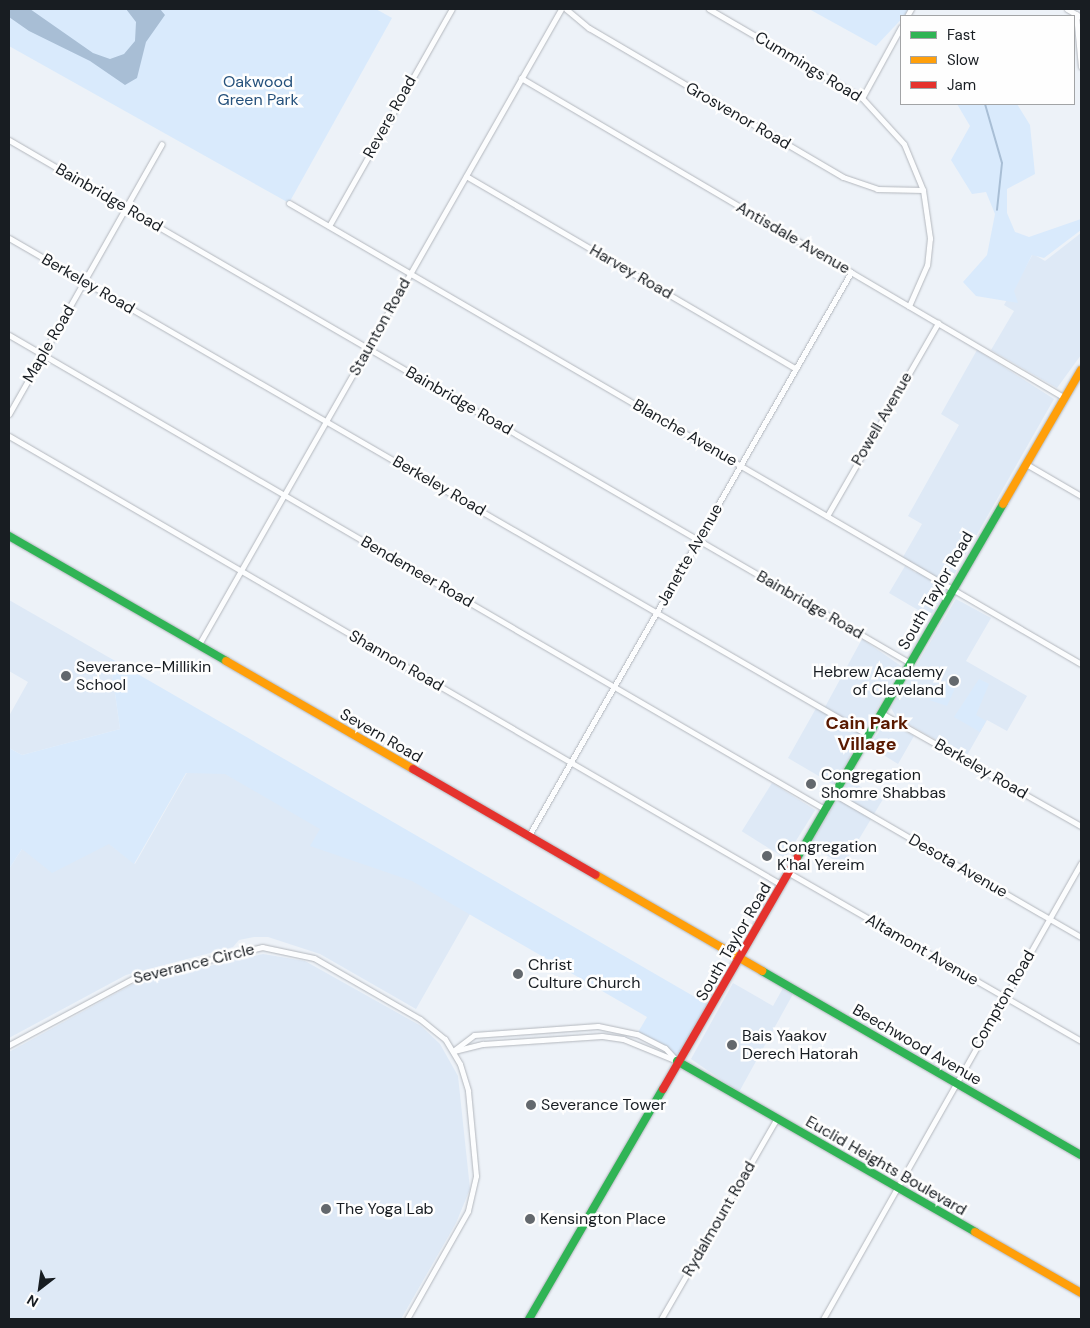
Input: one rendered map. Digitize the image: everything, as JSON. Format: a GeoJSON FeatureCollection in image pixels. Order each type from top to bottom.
{"type":"FeatureCollection","features":[{"type":"Feature","properties":{"kind":"street","name":"Revere Road"},"geometry":{"type":"LineString","coordinates":[[329,226],[451,9]]}},
{"type":"Feature","properties":{"kind":"street","name":"Staunton Road"},"geometry":{"type":"LineString","coordinates":[[198,646],[561,9]]}},
{"type":"Feature","properties":{"kind":"street","name":"Grosvenor Road"},"geometry":{"type":"LineString","coordinates":[[566,9],[589,28],[843,177],[877,189],[923,190]]}},
{"type":"Feature","properties":{"kind":"street","name":"Cummings Road"},"geometry":{"type":"LineString","coordinates":[[709,9],[862,98],[904,144],[923,190],[930,238],[926,265],[909,306]]}},
{"type":"Feature","properties":{"kind":"street"},"geometry":{"type":"LineString","coordinates":[[1067,9],[1081,17]]}},
{"type":"Feature","properties":{"kind":"street"},"geometry":{"type":"LineString","coordinates":[[1076,14],[1081,67]]}},
{"type":"Feature","properties":{"kind":"street"},"geometry":{"type":"LineString","coordinates":[[862,98],[900,29]]}},
{"type":"Feature","properties":{"kind":"street","name":"Antisdale Avenue"},"geometry":{"type":"LineString","coordinates":[[521,78],[1065,398]]}},
{"type":"Feature","properties":{"kind":"street","name":"Bainbridge Road"},"geometry":{"type":"LineString","coordinates":[[9,140],[910,663]]}},
{"type":"Feature","properties":{"kind":"street","name":"Maple Road"},"geometry":{"type":"LineString","coordinates":[[9,414],[162,144]]}},
{"type":"Feature","properties":{"kind":"street","name":"Harvey Road"},"geometry":{"type":"LineString","coordinates":[[466,176],[796,369]]}},
{"type":"Feature","properties":{"kind":"street","name":"Blanche Avenue"},"geometry":{"type":"LineString","coordinates":[[289,203],[1081,664]]}},
{"type":"Feature","properties":{"kind":"street","name":"Berkeley Road"},"geometry":{"type":"LineString","coordinates":[[9,238],[868,735]]}},
{"type":"Feature","properties":{"kind":"street","name":"Janette Avenue"},"geometry":{"type":"LineString","coordinates":[[528,837],[851,272]]}},
{"type":"Feature","properties":{"kind":"street","name":"Powell Avenue"},"geometry":{"type":"LineString","coordinates":[[827,516],[938,323]]}},
{"type":"Feature","properties":{"kind":"street","name":"Bendemeer Road"},"geometry":{"type":"LineString","coordinates":[[9,335],[826,810]]}},
{"type":"Feature","properties":{"kind":"street","name":"South Taylor Road"},"geometry":{"type":"LineString","coordinates":[[529,1319],[677,1061],[789,874],[881,712],[1081,370]]}},
{"type":"Feature","properties":{"kind":"street","name":"Shannon Road"},"geometry":{"type":"LineString","coordinates":[[9,436],[782,885]]}},
{"type":"Feature","properties":{"kind":"street"},"geometry":{"type":"LineString","coordinates":[[1026,464],[1081,496]]}},
{"type":"Feature","properties":{"kind":"street","name":"Severn Road"},"geometry":{"type":"LineString","coordinates":[[9,536],[739,959]]}},
{"type":"Feature","properties":{"kind":"street","name":"Berkeley Road"},"geometry":{"type":"LineString","coordinates":[[881,712],[1081,826]]}},
{"type":"Feature","properties":{"kind":"street","name":"Desota Avenue"},"geometry":{"type":"LineString","coordinates":[[834,794],[1081,937]]}},
{"type":"Feature","properties":{"kind":"street","name":"Compton Road"},"geometry":{"type":"LineString","coordinates":[[823,1319],[895,1188],[1081,863]]}},
{"type":"Feature","properties":{"kind":"street","name":"Altamont Avenue"},"geometry":{"type":"LineString","coordinates":[[789,874],[1081,1041]]}},
{"type":"Feature","properties":{"kind":"street","name":"Severance Circle"},"geometry":{"type":"LineString","coordinates":[[9,1045],[134,978],[262,947],[314,958],[420,1019],[453,1051],[468,1092],[475,1189],[464,1220],[407,1319]]}},
{"type":"Feature","properties":{"kind":"street","name":"Beechwood Avenue"},"geometry":{"type":"LineString","coordinates":[[739,959],[1081,1155]]}},
{"type":"Feature","properties":{"kind":"street"},"geometry":{"type":"LineString","coordinates":[[453,1051],[474,1036],[598,1026],[637,1034],[666,1048],[677,1061]]}},
{"type":"Feature","properties":{"kind":"street"},"geometry":{"type":"LineString","coordinates":[[453,1051],[483,1044],[602,1036],[677,1061]]}},
{"type":"Feature","properties":{"kind":"street","name":"Euclid Heights Boulevard"},"geometry":{"type":"LineString","coordinates":[[677,1061],[776,1120],[1081,1293]]}},
{"type":"Feature","properties":{"kind":"street","name":"Rydalmount Road"},"geometry":{"type":"LineString","coordinates":[[662,1319],[776,1120]]}},
{"type":"Feature","properties":{"kind":"shaded area"},"geometry":{"type":"Polygon","coordinates":[[[9,9],[30,9],[93,53],[110,59],[124,54],[135,41],[136,22],[126,9],[160,9],[165,15],[146,42],[137,78],[125,85],[90,61],[29,31],[9,17],[9,9]]]}},
{"type":"Feature","properties":{"kind":"shaded area"},"geometry":{"type":"Polygon","coordinates":[[[1081,233],[1081,355],[1057,388],[991,350],[1014,311],[1004,305],[1033,254],[1045,261],[1081,233]]]}},
{"type":"Feature","properties":{"kind":"shaded area"},"geometry":{"type":"Polygon","coordinates":[[[977,350],[1054,399],[930,617],[889,593],[905,566],[916,573],[919,567],[903,557],[922,524],[908,516],[959,425],[941,414],[977,350]]]}},
{"type":"Feature","properties":{"kind":"shaded area","name":"Hebrew Academy of Cleveland"},"geometry":{"type":"Polygon","coordinates":[[[956,599],[991,618],[966,661],[1027,696],[1007,731],[987,720],[966,757],[896,717],[891,708],[956,599]]]}},
{"type":"Feature","properties":{"kind":"shaded area","name":"Severance-Millikin School"},"geometry":{"type":"Polygon","coordinates":[[[9,600],[110,658],[120,729],[22,755],[9,748],[9,716],[28,682],[9,671],[9,600]]]}},
{"type":"Feature","properties":{"kind":"shaded area"},"geometry":{"type":"Polygon","coordinates":[[[862,639],[901,666],[834,785],[788,758],[819,703],[825,707],[862,639]]]}},
{"type":"Feature","properties":{"kind":"shaded area"},"geometry":{"type":"Polygon","coordinates":[[[886,722],[914,736],[898,764],[869,746],[886,722]]]}},
{"type":"Feature","properties":{"kind":"shaded area"},"geometry":{"type":"Polygon","coordinates":[[[205,741],[478,900],[416,1009],[320,954],[268,937],[254,937],[239,940],[233,947],[126,975],[9,1038],[9,869],[54,800],[135,864],[205,741]]]}},
{"type":"Feature","properties":{"kind":"shaded area"},"geometry":{"type":"Polygon","coordinates":[[[849,780],[882,800],[843,865],[810,845],[849,780]]]}},
{"type":"Feature","properties":{"kind":"shaded area"},"geometry":{"type":"Polygon","coordinates":[[[772,783],[815,810],[785,858],[742,831],[772,783]]]}},
{"type":"Feature","properties":{"kind":"shaded area"},"geometry":{"type":"Polygon","coordinates":[[[263,954],[305,961],[421,1026],[440,1044],[458,1076],[470,1189],[456,1223],[401,1319],[9,1319],[9,1052],[135,983],[263,954]]]}},
{"type":"Feature","properties":{"kind":"shaded area","name":"Bais Yaakov Derech Hatorah"},"geometry":{"type":"Polygon","coordinates":[[[733,983],[773,1006],[783,988],[793,994],[739,1092],[691,1059],[733,983]]]}},
{"type":"Feature","properties":{"kind":"green space","name":"Oakwood Green Park"},"geometry":{"type":"Polygon","coordinates":[[[9,9],[376,9],[392,18],[289,203],[9,46],[9,9]]]}},
{"type":"Feature","properties":{"kind":"green space"},"geometry":{"type":"Polygon","coordinates":[[[809,9],[911,9],[905,15],[900,15],[900,21],[876,46],[809,9]]]}},
{"type":"Feature","properties":{"kind":"green space"},"geometry":{"type":"Polygon","coordinates":[[[958,105],[1018,105],[1030,125],[1035,174],[1007,189],[1007,213],[1015,232],[1029,237],[1081,219],[1081,230],[1044,258],[1032,255],[1014,291],[1018,303],[976,296],[963,282],[987,255],[995,214],[986,192],[972,194],[951,160],[970,126],[958,105]]]}},
{"type":"Feature","properties":{"kind":"green space"},"geometry":{"type":"Polygon","coordinates":[[[110,658],[707,1004],[713,1005],[677,1061],[669,1051],[637,1034],[647,1017],[412,881],[310,846],[320,829],[225,774],[186,773],[134,864],[109,844],[52,873],[22,849],[9,869],[9,748],[22,755],[120,729],[110,658]]]}},
{"type":"Feature","properties":{"kind":"green space"},"geometry":{"type":"Polygon","coordinates":[[[979,679],[989,684],[976,715],[986,721],[980,732],[954,717],[979,679]]]}},
{"type":"Feature","properties":{"kind":"green space"},"geometry":{"type":"Polygon","coordinates":[[[947,683],[955,688],[947,706],[929,700],[937,685],[944,689],[947,683]]]}},
{"type":"Feature","properties":{"kind":"waterway"},"geometry":{"type":"LineString","coordinates":[[985,105],[1002,163],[997,210]]}},
{"type":"Feature","properties":{"kind":"traffic: fast"},"geometry":{"type":"LineString","coordinates":[[797,858],[1003,504]]}},
{"type":"Feature","properties":{"kind":"traffic: fast"},"geometry":{"type":"LineString","coordinates":[[9,536],[226,661]]}},
{"type":"Feature","properties":{"kind":"traffic: fast"},"geometry":{"type":"LineString","coordinates":[[762,971],[1081,1155]]}},
{"type":"Feature","properties":{"kind":"traffic: fast"},"geometry":{"type":"LineString","coordinates":[[677,1061],[975,1232]]}},
{"type":"Feature","properties":{"kind":"traffic: fast"},"geometry":{"type":"LineString","coordinates":[[529,1319],[663,1089]]}},
{"type":"Feature","properties":{"kind":"traffic: slow"},"geometry":{"type":"LineString","coordinates":[[1003,504],[1081,370]]}},
{"type":"Feature","properties":{"kind":"traffic: slow"},"geometry":{"type":"LineString","coordinates":[[226,661],[413,769]]}},
{"type":"Feature","properties":{"kind":"traffic: slow"},"geometry":{"type":"LineString","coordinates":[[596,875],[762,971]]}},
{"type":"Feature","properties":{"kind":"traffic: slow"},"geometry":{"type":"LineString","coordinates":[[975,1232],[1081,1293]]}},
{"type":"Feature","properties":{"kind":"traffic: jam"},"geometry":{"type":"LineString","coordinates":[[413,769],[596,875]]}},
{"type":"Feature","properties":{"kind":"traffic: jam"},"geometry":{"type":"LineString","coordinates":[[663,1089],[797,858]]}},
{"type":"Feature","properties":{"kind":"place","name":"Severance-Millikin School"},"geometry":{"type":"Point","coordinates":[66,676]}},
{"type":"Feature","properties":{"kind":"place","name":"Hebrew Academy of Cleveland"},"geometry":{"type":"Point","coordinates":[954,681]}},
{"type":"Feature","properties":{"kind":"place","name":"Congregation Shomre Shabbas"},"geometry":{"type":"Point","coordinates":[811,784]}},
{"type":"Feature","properties":{"kind":"place","name":"Congregation K'hal Yereim"},"geometry":{"type":"Point","coordinates":[767,856]}},
{"type":"Feature","properties":{"kind":"place","name":"Christ Culture Church"},"geometry":{"type":"Point","coordinates":[518,974]}},
{"type":"Feature","properties":{"kind":"place","name":"Bais Yaakov Derech Hatorah"},"geometry":{"type":"Point","coordinates":[732,1045]}},
{"type":"Feature","properties":{"kind":"place","name":"Severance Tower"},"geometry":{"type":"Point","coordinates":[531,1105]}},
{"type":"Feature","properties":{"kind":"place","name":"The Yoga Lab"},"geometry":{"type":"Point","coordinates":[326,1209]}},
{"type":"Feature","properties":{"kind":"place","name":"Kensington Place"},"geometry":{"type":"Point","coordinates":[530,1219]}},
{"type":"Feature","properties":{"kind":"district","name":"Cain Park Village"},"geometry":{"type":"Point","coordinates":[867,734]}}]}
